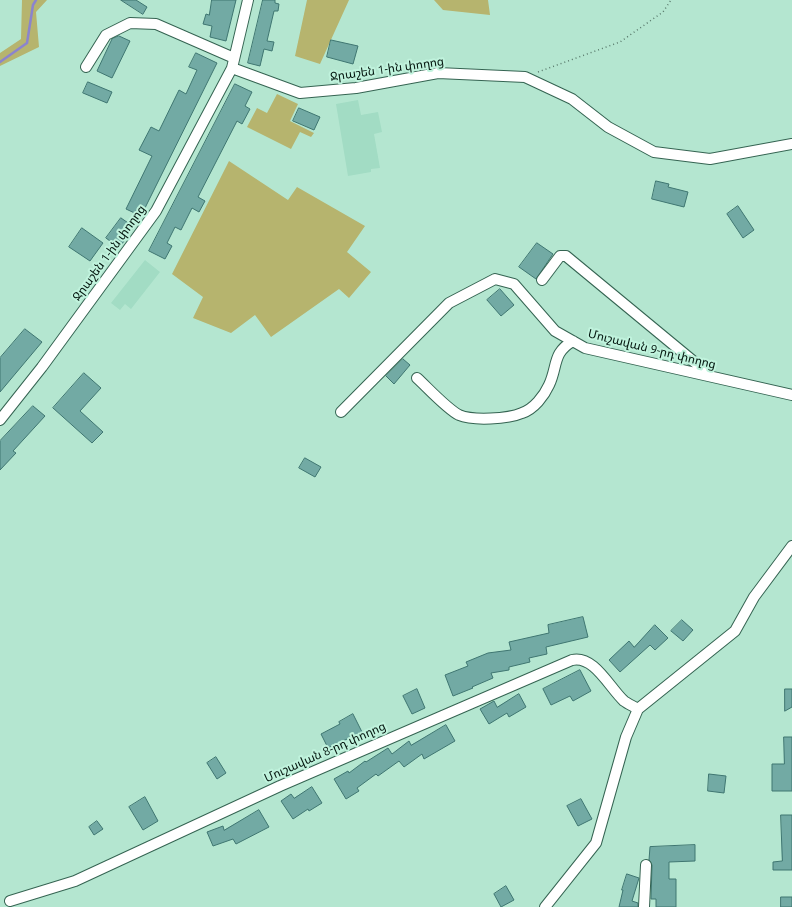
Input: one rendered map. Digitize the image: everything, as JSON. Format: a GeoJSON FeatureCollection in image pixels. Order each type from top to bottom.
{"type":"FeatureCollection","features":[{"type":"Feature","properties":{"kind":"street","name":"Ջրաշեն 1-ին փողոց"},"geometry":{"type":"LineString","coordinates":[[0,420],[38,373],[156,211],[233,63],[248,0]]}},
{"type":"Feature","properties":{"kind":"street"},"geometry":{"type":"LineString","coordinates":[[86,67],[106,35],[130,23],[156,24],[233,63]]}},
{"type":"Feature","properties":{"kind":"street","name":"Ջրաշեն 1-ին փողոց"},"geometry":{"type":"LineString","coordinates":[[233,63],[300,93],[356,88],[438,73],[525,77],[572,99],[608,127],[654,152],[710,159],[792,144]]}},
{"type":"Feature","properties":{"kind":"street"},"geometry":{"type":"LineString","coordinates":[[542,280],[560,256],[566,256],[711,377]]}},
{"type":"Feature","properties":{"kind":"street","name":"Մուշավան 9-րդ փողոց"},"geometry":{"type":"LineString","coordinates":[[342,412],[449,303],[495,279],[514,284],[555,331],[584,348],[792,395]]}},
{"type":"Feature","properties":{"kind":"street"},"geometry":{"type":"LineString","coordinates":[[417,378],[459,415],[479,419],[511,416],[523,413],[534,406],[549,385],[559,353],[564,346],[573,341]]}},
{"type":"Feature","properties":{"kind":"street"},"geometry":{"type":"LineString","coordinates":[[545,907],[596,842],[626,737],[638,709],[735,631],[754,597],[792,546]]}},
{"type":"Feature","properties":{"kind":"street","name":"Մուշավան 8-րդ փողոց"},"geometry":{"type":"LineString","coordinates":[[10,901],[75,881],[280,786],[572,660],[579,658],[591,664],[624,701],[638,709]]}},
{"type":"Feature","properties":{"kind":"street"},"geometry":{"type":"LineString","coordinates":[[644,907],[646,865]]}},
{"type":"Feature","properties":{"kind":"path"},"geometry":{"type":"LineString","coordinates":[[525,77],[620,42],[663,12],[671,0]]}},
{"type":"Feature","properties":{"kind":"shaded area"},"geometry":{"type":"Polygon","coordinates":[[[22,0],[47,0],[36,12],[39,47],[0,66],[0,53],[21,39],[22,0]]]}},
{"type":"Feature","properties":{"kind":"shaded area"},"geometry":{"type":"Polygon","coordinates":[[[307,0],[349,0],[320,64],[295,56],[307,0]]]}},
{"type":"Feature","properties":{"kind":"shaded area"},"geometry":{"type":"Polygon","coordinates":[[[434,0],[488,0],[490,15],[443,10],[434,0]]]}},
{"type":"Feature","properties":{"kind":"shaded area"},"geometry":{"type":"Polygon","coordinates":[[[277,94],[298,104],[290,121],[314,133],[311,137],[300,132],[291,149],[247,127],[257,108],[267,113],[277,94]]]}},
{"type":"Feature","properties":{"kind":"shaded area"},"geometry":{"type":"Polygon","coordinates":[[[358,100],[361,115],[378,112],[382,132],[374,134],[380,168],[371,169],[371,172],[348,176],[336,104],[358,100]]]}},
{"type":"Feature","properties":{"kind":"shaded area"},"geometry":{"type":"Polygon","coordinates":[[[229,161],[288,200],[297,187],[365,226],[347,252],[371,272],[349,298],[339,289],[271,337],[255,315],[231,333],[193,318],[203,297],[172,274],[229,161]]]}},
{"type":"Feature","properties":{"kind":"shaded area"},"geometry":{"type":"Polygon","coordinates":[[[145,260],[160,272],[131,309],[125,304],[120,310],[111,303],[145,260]]]}},
{"type":"Feature","properties":{"kind":"building"},"geometry":{"type":"Polygon","coordinates":[[[121,0],[136,0],[147,7],[143,14],[121,0]]]}},
{"type":"Feature","properties":{"kind":"building"},"geometry":{"type":"Polygon","coordinates":[[[212,0],[236,0],[226,41],[210,37],[212,26],[203,24],[206,14],[209,15],[212,0]]]}},
{"type":"Feature","properties":{"kind":"building"},"geometry":{"type":"Polygon","coordinates":[[[263,0],[275,0],[275,3],[279,4],[278,11],[274,11],[267,41],[274,42],[272,51],[264,49],[260,66],[248,63],[263,0]]]}},
{"type":"Feature","properties":{"kind":"building"},"geometry":{"type":"Polygon","coordinates":[[[119,36],[130,41],[112,78],[97,71],[112,39],[119,36]]]}},
{"type":"Feature","properties":{"kind":"building"},"geometry":{"type":"Polygon","coordinates":[[[331,40],[358,46],[353,64],[327,57],[331,40]]]}},
{"type":"Feature","properties":{"kind":"building"},"geometry":{"type":"Polygon","coordinates":[[[196,53],[217,63],[141,216],[126,209],[152,156],[139,150],[151,127],[159,131],[179,90],[186,94],[197,70],[189,67],[196,53]]]}},
{"type":"Feature","properties":{"kind":"building"},"geometry":{"type":"Polygon","coordinates":[[[88,82],[112,92],[107,103],[83,93],[88,82]]]}},
{"type":"Feature","properties":{"kind":"building"},"geometry":{"type":"Polygon","coordinates":[[[235,84],[252,92],[245,106],[250,109],[242,124],[237,121],[198,197],[205,201],[199,212],[192,208],[181,230],[175,227],[167,243],[172,246],[165,259],[149,251],[235,84]]]}},
{"type":"Feature","properties":{"kind":"building"},"geometry":{"type":"Polygon","coordinates":[[[299,108],[320,117],[314,130],[293,121],[299,108]]]}},
{"type":"Feature","properties":{"kind":"building"},"geometry":{"type":"Polygon","coordinates":[[[656,181],[669,184],[668,187],[688,192],[684,207],[652,199],[656,181]]]}},
{"type":"Feature","properties":{"kind":"building"},"geometry":{"type":"Polygon","coordinates":[[[738,206],[754,230],[743,238],[727,214],[738,206]]]}},
{"type":"Feature","properties":{"kind":"building"},"geometry":{"type":"Polygon","coordinates":[[[121,218],[134,227],[119,248],[106,238],[121,218]]]}},
{"type":"Feature","properties":{"kind":"building"},"geometry":{"type":"Polygon","coordinates":[[[82,228],[103,243],[90,261],[69,247],[82,228]]]}},
{"type":"Feature","properties":{"kind":"building"},"geometry":{"type":"Polygon","coordinates":[[[537,243],[553,254],[536,279],[519,267],[537,243]]]}},
{"type":"Feature","properties":{"kind":"building"},"geometry":{"type":"Polygon","coordinates":[[[500,289],[514,305],[501,316],[487,300],[500,289]]]}},
{"type":"Feature","properties":{"kind":"building"},"geometry":{"type":"Polygon","coordinates":[[[25,329],[42,342],[0,392],[0,358],[25,329]]]}},
{"type":"Feature","properties":{"kind":"building"},"geometry":{"type":"Polygon","coordinates":[[[403,359],[410,365],[394,384],[386,376],[403,359]]]}},
{"type":"Feature","properties":{"kind":"building"},"geometry":{"type":"Polygon","coordinates":[[[84,373],[101,388],[80,411],[103,432],[92,443],[53,408],[84,373]]]}},
{"type":"Feature","properties":{"kind":"building"},"geometry":{"type":"Polygon","coordinates":[[[33,406],[45,416],[13,451],[16,453],[0,470],[0,441],[33,406]]]}},
{"type":"Feature","properties":{"kind":"building"},"geometry":{"type":"Polygon","coordinates":[[[305,458],[321,467],[315,477],[299,468],[305,458]]]}},
{"type":"Feature","properties":{"kind":"building"},"geometry":{"type":"Polygon","coordinates":[[[583,617],[588,637],[546,647],[547,654],[529,658],[530,662],[509,667],[509,670],[491,673],[493,678],[453,696],[445,675],[468,666],[466,662],[488,653],[511,650],[509,642],[549,633],[548,625],[583,617]]]}},
{"type":"Feature","properties":{"kind":"building"},"geometry":{"type":"Polygon","coordinates":[[[682,620],[693,630],[683,641],[671,631],[682,620]]]}},
{"type":"Feature","properties":{"kind":"building"},"geometry":{"type":"Polygon","coordinates":[[[655,625],[668,638],[655,650],[650,645],[620,672],[609,660],[629,641],[634,647],[655,625]]]}},
{"type":"Feature","properties":{"kind":"building"},"geometry":{"type":"Polygon","coordinates":[[[580,670],[591,691],[573,701],[570,696],[551,705],[543,689],[580,670]]]}},
{"type":"Feature","properties":{"kind":"building"},"geometry":{"type":"Polygon","coordinates":[[[417,689],[425,708],[412,714],[403,696],[417,689]]]}},
{"type":"Feature","properties":{"kind":"building"},"geometry":{"type":"Polygon","coordinates":[[[785,689],[792,689],[792,707],[785,711],[785,689]]]}},
{"type":"Feature","properties":{"kind":"building"},"geometry":{"type":"Polygon","coordinates":[[[519,694],[526,707],[509,717],[507,713],[489,724],[480,709],[494,701],[497,707],[519,694]]]}},
{"type":"Feature","properties":{"kind":"building"},"geometry":{"type":"Polygon","coordinates":[[[353,714],[362,732],[328,748],[321,734],[340,724],[339,722],[353,714]]]}},
{"type":"Feature","properties":{"kind":"building"},"geometry":{"type":"Polygon","coordinates":[[[446,725],[455,741],[424,759],[422,754],[404,767],[399,761],[378,776],[376,774],[357,788],[359,791],[346,799],[334,779],[348,771],[349,773],[365,761],[366,762],[388,748],[392,754],[409,741],[411,745],[446,725]]]}},
{"type":"Feature","properties":{"kind":"building"},"geometry":{"type":"Polygon","coordinates":[[[784,737],[792,737],[792,791],[772,791],[772,764],[784,764],[784,737]]]}},
{"type":"Feature","properties":{"kind":"building"},"geometry":{"type":"Polygon","coordinates":[[[216,757],[226,773],[217,779],[207,763],[216,757]]]}},
{"type":"Feature","properties":{"kind":"building"},"geometry":{"type":"Polygon","coordinates":[[[709,774],[726,776],[724,793],[708,791],[709,774]]]}},
{"type":"Feature","properties":{"kind":"building"},"geometry":{"type":"Polygon","coordinates":[[[312,787],[322,803],[309,811],[308,809],[293,819],[281,801],[291,794],[294,798],[312,787]]]}},
{"type":"Feature","properties":{"kind":"building"},"geometry":{"type":"Polygon","coordinates":[[[145,797],[158,821],[143,830],[129,807],[145,797]]]}},
{"type":"Feature","properties":{"kind":"building"},"geometry":{"type":"Polygon","coordinates":[[[581,799],[592,819],[578,826],[567,806],[581,799]]]}},
{"type":"Feature","properties":{"kind":"building"},"geometry":{"type":"Polygon","coordinates":[[[259,810],[269,827],[236,844],[233,839],[213,846],[207,832],[223,826],[224,830],[259,810]]]}},
{"type":"Feature","properties":{"kind":"building"},"geometry":{"type":"Polygon","coordinates":[[[781,815],[792,815],[792,870],[773,870],[773,862],[782,861],[781,815]]]}},
{"type":"Feature","properties":{"kind":"building"},"geometry":{"type":"Polygon","coordinates":[[[97,821],[103,829],[94,835],[89,827],[97,821]]]}},
{"type":"Feature","properties":{"kind":"building"},"geometry":{"type":"Polygon","coordinates":[[[695,845],[695,861],[669,862],[669,879],[676,879],[676,907],[656,907],[656,899],[651,899],[652,865],[649,860],[650,847],[695,845]]]}},
{"type":"Feature","properties":{"kind":"building"},"geometry":{"type":"Polygon","coordinates":[[[627,874],[639,878],[632,901],[638,903],[638,907],[619,907],[627,874]]]}},
{"type":"Feature","properties":{"kind":"building"},"geometry":{"type":"Polygon","coordinates":[[[506,886],[514,900],[501,907],[494,894],[506,886]]]}},
{"type":"Feature","properties":{"kind":"building"},"geometry":{"type":"Polygon","coordinates":[[[781,897],[792,897],[792,907],[781,907],[781,897]]]}},
{"type":"Feature","properties":{"kind":"waterway"},"geometry":{"type":"LineString","coordinates":[[0,62],[27,43],[33,5],[36,0]]}}]}
